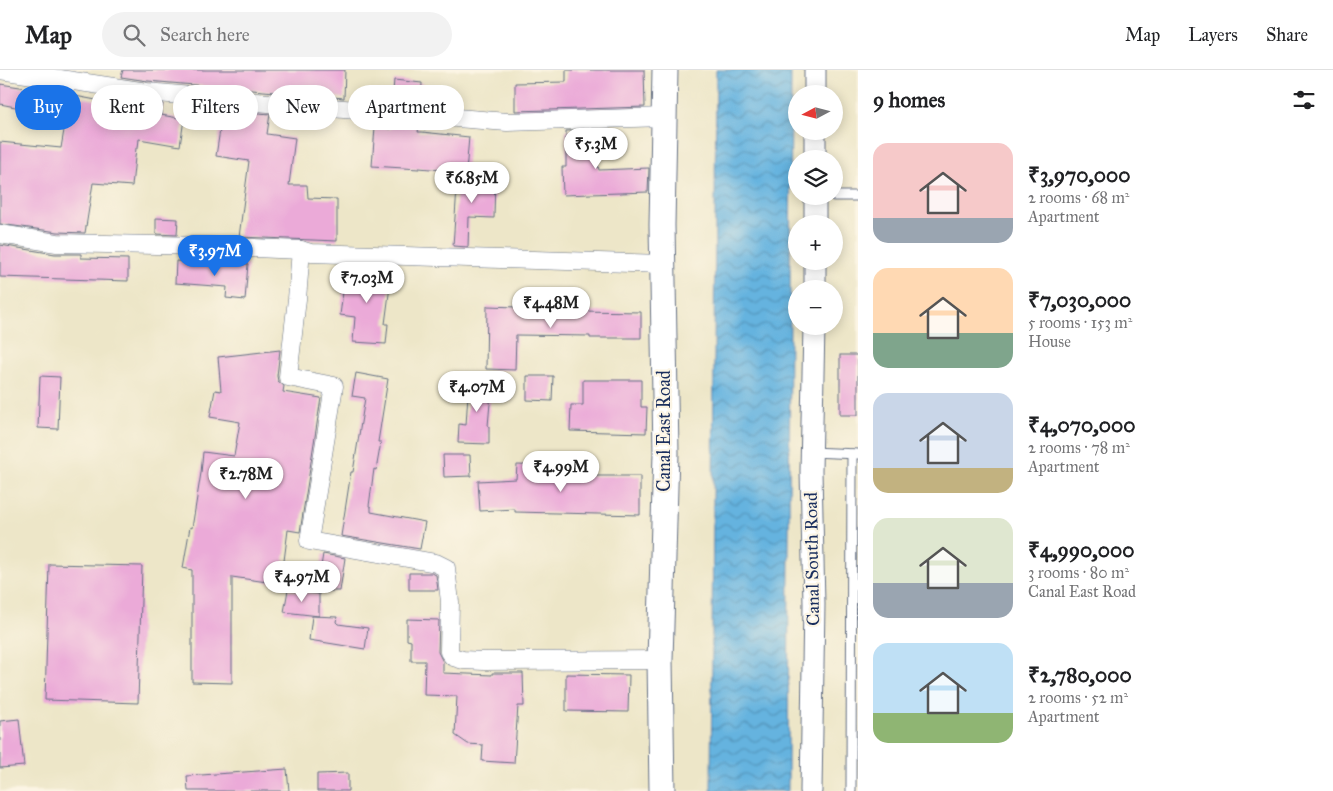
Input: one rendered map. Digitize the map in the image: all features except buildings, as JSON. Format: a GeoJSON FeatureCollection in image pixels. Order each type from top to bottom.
{"type":"FeatureCollection","features":[{"type":"Feature","properties":{"kind":"main road","name":"Canal East Road"},"geometry":{"type":"LineString","coordinates":[[662,791],[660,660],[666,452],[662,264],[665,70]]}},
{"type":"Feature","properties":{"kind":"street"},"geometry":{"type":"LineString","coordinates":[[0,70],[147,92],[507,122],[664,117]]}},
{"type":"Feature","properties":{"kind":"street"},"geometry":{"type":"LineString","coordinates":[[815,70],[815,85]]}},
{"type":"Feature","properties":{"kind":"street"},"geometry":{"type":"LineString","coordinates":[[0,234],[57,243],[205,246],[301,250],[311,253],[662,264]]}},
{"type":"Feature","properties":{"kind":"street"},"geometry":{"type":"LineString","coordinates":[[301,250],[288,377],[334,386],[309,541],[436,563],[446,568],[450,602],[448,642],[449,652],[453,657],[484,661],[660,660]]}},
{"type":"Feature","properties":{"kind":"street","name":"Canal South Road"},"geometry":{"type":"LineString","coordinates":[[811,791],[814,604],[811,452],[814,335]]}},
{"type":"Feature","properties":{"kind":"lane"},"geometry":{"type":"LineString","coordinates":[[843,196],[858,196]]}},
{"type":"Feature","properties":{"kind":"lane"},"geometry":{"type":"LineString","coordinates":[[811,452],[855,454],[851,791]]}},
{"type":"Feature","properties":{"kind":"water"},"geometry":{"type":"Polygon","coordinates":[[[716,70],[791,70],[791,85],[788,85],[788,140],[791,140],[791,150],[788,150],[788,205],[790,205],[790,215],[788,215],[788,270],[790,270],[790,280],[788,280],[788,335],[790,335],[788,791],[711,791],[716,70]]]}}]}
